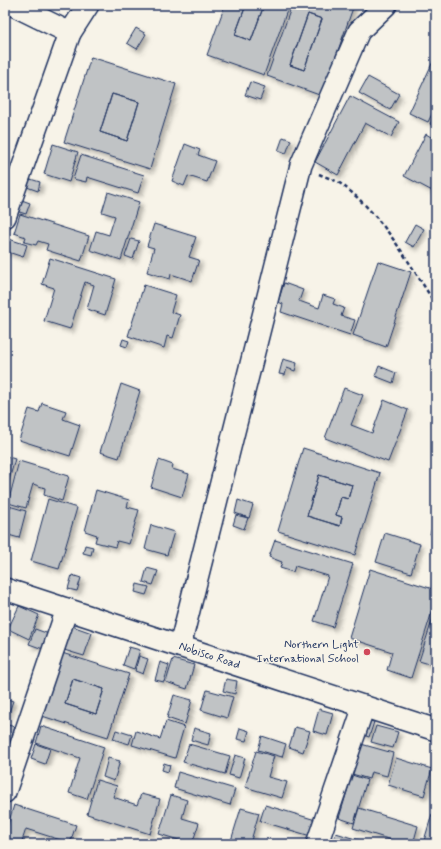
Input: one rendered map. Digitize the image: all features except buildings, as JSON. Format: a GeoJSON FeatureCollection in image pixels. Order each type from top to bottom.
{"type":"FeatureCollection","features":[{"type":"Feature","properties":{"kind":"street"},"geometry":{"type":"LineString","coordinates":[[13,5],[70,34]]}},
{"type":"Feature","properties":{"kind":"street"},"geometry":{"type":"LineString","coordinates":[[5,217],[70,34],[88,5]]}},
{"type":"Feature","properties":{"kind":"street"},"geometry":{"type":"LineString","coordinates":[[180,646],[300,165],[359,31],[388,7]]}},
{"type":"Feature","properties":{"kind":"street","name":"Nobisco Road"},"geometry":{"type":"LineString","coordinates":[[5,589],[436,730]]}},
{"type":"Feature","properties":{"kind":"street"},"geometry":{"type":"LineString","coordinates":[[5,792],[67,609]]}},
{"type":"Feature","properties":{"kind":"street"},"geometry":{"type":"LineString","coordinates":[[318,844],[364,706]]}},
{"type":"Feature","properties":{"kind":"path"},"geometry":{"type":"LineString","coordinates":[[300,165],[341,184],[372,212],[404,256],[436,305]]}},
{"type":"Feature","properties":{"kind":"place","name":"Northern Light International School"},"geometry":{"type":"Point","coordinates":[367,652]}}]}
